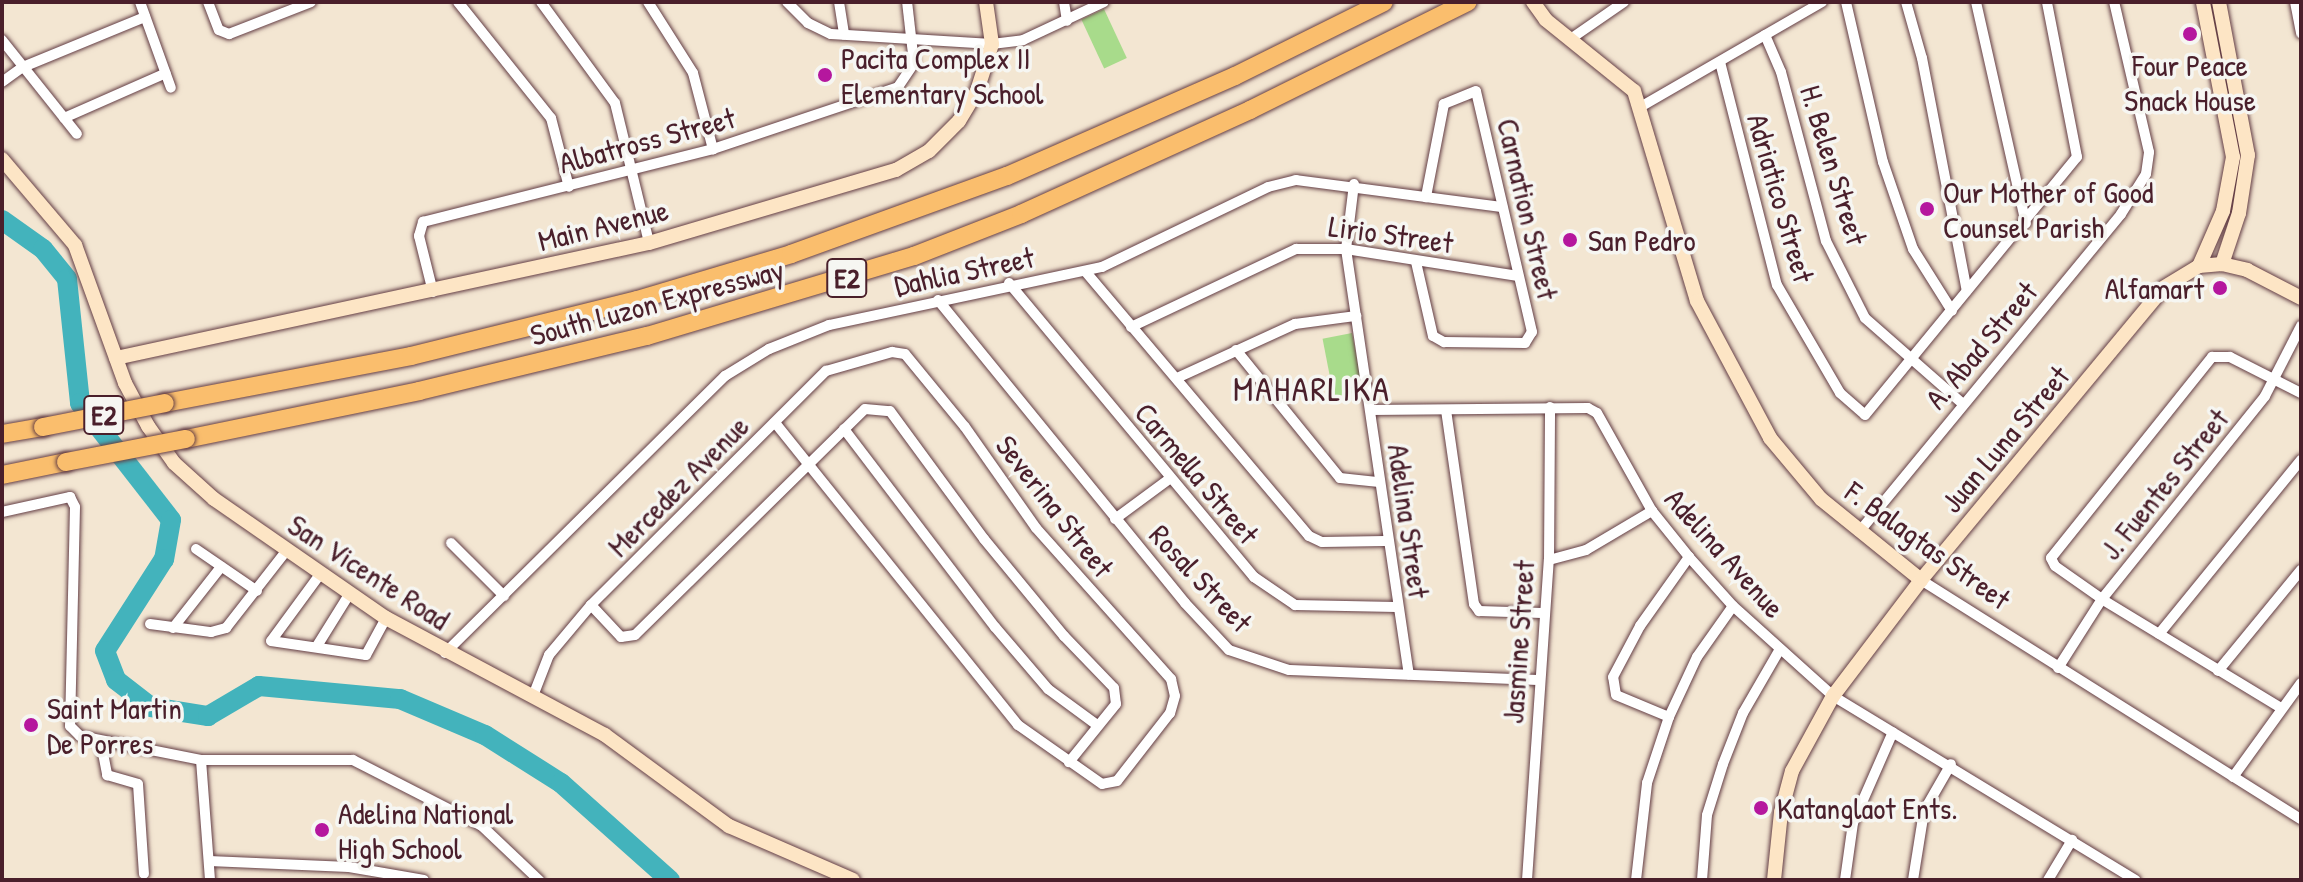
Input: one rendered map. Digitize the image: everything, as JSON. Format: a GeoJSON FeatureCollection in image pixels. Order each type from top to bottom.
{"type":"FeatureCollection","features":[{"type":"Feature","properties":{"kind":"highway","name":"South Luzon Expressway"},"geometry":{"type":"LineString","coordinates":[[2,434],[411,356],[637,300],[791,254],[1007,176],[1235,76],[1384,2]]}},
{"type":"Feature","properties":{"kind":"highway","name":"South Luzon Expressway"},"geometry":{"type":"LineString","coordinates":[[2,475],[419,391],[647,336],[914,256],[1021,214],[1235,116],[1468,2]]}},
{"type":"Feature","properties":{"kind":"main road","name":"Main Avenue"},"geometry":{"type":"LineString","coordinates":[[116,358],[649,243],[896,170],[929,151],[971,101],[992,44],[986,2]]}},
{"type":"Feature","properties":{"kind":"main road","name":"F. Balagtas Street"},"geometry":{"type":"LineString","coordinates":[[1533,2],[1569,40],[1628,83],[1642,106],[1672,227],[1722,356],[1770,438],[1821,499],[1921,580]]}},
{"type":"Feature","properties":{"kind":"main road"},"geometry":{"type":"LineString","coordinates":[[2199,266],[2240,156],[2203,2]]}},
{"type":"Feature","properties":{"kind":"main road"},"geometry":{"type":"LineString","coordinates":[[2219,2],[2240,156],[2239,213],[2222,264],[2247,270],[2301,298]]}},
{"type":"Feature","properties":{"kind":"main road","name":"San Vicente Road"},"geometry":{"type":"LineString","coordinates":[[2,159],[75,245],[116,358],[148,426],[174,463],[214,499],[386,618],[445,653],[605,735],[729,826],[853,880]]}},
{"type":"Feature","properties":{"kind":"main road","name":"Juan Luna Street"},"geometry":{"type":"LineString","coordinates":[[1774,880],[1781,812],[1792,771],[1833,696],[1921,580],[2163,288],[2199,266],[2222,264]]}},
{"type":"Feature","properties":{"kind":"street"},"geometry":{"type":"LineString","coordinates":[[140,2],[171,88]]}},
{"type":"Feature","properties":{"kind":"street"},"geometry":{"type":"LineString","coordinates":[[208,2],[219,30],[229,34],[311,2]]}},
{"type":"Feature","properties":{"kind":"street"},"geometry":{"type":"LineString","coordinates":[[458,2],[551,118],[569,187]]}},
{"type":"Feature","properties":{"kind":"street"},"geometry":{"type":"LineString","coordinates":[[541,2],[604,82],[622,123],[649,243]]}},
{"type":"Feature","properties":{"kind":"street"},"geometry":{"type":"LineString","coordinates":[[648,2],[693,73],[713,149]]}},
{"type":"Feature","properties":{"kind":"street"},"geometry":{"type":"LineString","coordinates":[[787,2],[817,30],[844,35],[992,44],[1023,40],[1104,2]]}},
{"type":"Feature","properties":{"kind":"street"},"geometry":{"type":"LineString","coordinates":[[839,2],[844,35]]}},
{"type":"Feature","properties":{"kind":"street","name":"Albatross Street"},"geometry":{"type":"LineString","coordinates":[[433,292],[419,236],[423,222],[633,172],[713,149],[898,87],[914,63],[907,2]]}},
{"type":"Feature","properties":{"kind":"street"},"geometry":{"type":"LineString","coordinates":[[1064,2],[1067,21]]}},
{"type":"Feature","properties":{"kind":"street"},"geometry":{"type":"LineString","coordinates":[[1569,40],[1624,2]]}},
{"type":"Feature","properties":{"kind":"street"},"geometry":{"type":"LineString","coordinates":[[1642,106],[1822,2]]}},
{"type":"Feature","properties":{"kind":"street"},"geometry":{"type":"LineString","coordinates":[[1846,2],[1883,162],[1913,249],[1952,311]]}},
{"type":"Feature","properties":{"kind":"street"},"geometry":{"type":"LineString","coordinates":[[1906,2],[1922,58],[1967,291]]}},
{"type":"Feature","properties":{"kind":"street"},"geometry":{"type":"LineString","coordinates":[[1976,2],[2026,223]]}},
{"type":"Feature","properties":{"kind":"street"},"geometry":{"type":"LineString","coordinates":[[1910,363],[2077,157],[2047,2]]}},
{"type":"Feature","properties":{"kind":"street","name":"A. Abad Street"},"geometry":{"type":"LineString","coordinates":[[1859,532],[2121,214],[2146,174],[2149,152],[2114,2]]}},
{"type":"Feature","properties":{"kind":"street"},"geometry":{"type":"LineString","coordinates":[[2295,2],[2301,33]]}},
{"type":"Feature","properties":{"kind":"street"},"geometry":{"type":"LineString","coordinates":[[2,82],[23,67],[145,17]]}},
{"type":"Feature","properties":{"kind":"street","name":"H. Belen Street"},"geometry":{"type":"LineString","coordinates":[[1765,35],[1781,72],[1826,241],[1865,318],[1910,363],[1963,404]]}},
{"type":"Feature","properties":{"kind":"street"},"geometry":{"type":"LineString","coordinates":[[2,40],[77,134]]}},
{"type":"Feature","properties":{"kind":"street","name":"Adriatico Street"},"geometry":{"type":"LineString","coordinates":[[1720,62],[1777,285],[1840,393],[1865,415],[1910,363]]}},
{"type":"Feature","properties":{"kind":"street"},"geometry":{"type":"LineString","coordinates":[[64,118],[166,73]]}},
{"type":"Feature","properties":{"kind":"street","name":"Carnation Street"},"geometry":{"type":"LineString","coordinates":[[1416,262],[1433,336],[1444,342],[1525,343],[1532,332],[1476,91],[1444,104],[1426,197]]}},
{"type":"Feature","properties":{"kind":"street","name":"Dahlia Street"},"geometry":{"type":"LineString","coordinates":[[445,653],[725,376],[769,349],[829,325],[1009,283],[1085,271],[1159,244],[1268,187],[1296,180],[1354,184],[1502,207]]}},
{"type":"Feature","properties":{"kind":"street","name":"Adelina Street"},"geometry":{"type":"LineString","coordinates":[[1354,184],[1346,249],[1371,410],[1385,541],[1409,674]]}},
{"type":"Feature","properties":{"kind":"street","name":"Lirio Street"},"geometry":{"type":"LineString","coordinates":[[1131,327],[1296,249],[1346,249],[1518,276]]}},
{"type":"Feature","properties":{"kind":"street"},"geometry":{"type":"LineString","coordinates":[[1085,271],[1309,536],[1322,542],[1385,541]]}},
{"type":"Feature","properties":{"kind":"street","name":"Carmella Street"},"geometry":{"type":"LineString","coordinates":[[1009,283],[1169,479],[1254,577],[1295,605],[1396,607]]}},
{"type":"Feature","properties":{"kind":"street","name":"Rosal Street"},"geometry":{"type":"LineString","coordinates":[[938,300],[1115,519],[1229,650],[1289,670],[1539,680]]}},
{"type":"Feature","properties":{"kind":"street"},"geometry":{"type":"LineString","coordinates":[[1177,378],[1295,324],[1356,316]]}},
{"type":"Feature","properties":{"kind":"street","name":"J. Fuentes Street"},"geometry":{"type":"LineString","coordinates":[[2058,668],[2102,599],[2276,380],[2301,326]]}},
{"type":"Feature","properties":{"kind":"street"},"geometry":{"type":"LineString","coordinates":[[1236,350],[1340,478],[1377,482]]}},
{"type":"Feature","properties":{"kind":"street","name":"Mercedez Avenue"},"geometry":{"type":"LineString","coordinates":[[533,696],[549,655],[591,605],[826,371],[892,352]]}},
{"type":"Feature","properties":{"kind":"street","name":"Severina Street"},"geometry":{"type":"LineString","coordinates":[[892,352],[905,354],[965,427],[1036,528],[1171,679],[1175,696],[1170,713],[1117,781],[1102,784],[1069,762]]}},
{"type":"Feature","properties":{"kind":"street"},"geometry":{"type":"LineString","coordinates":[[2281,708],[2102,599],[2051,558],[2206,360],[2230,357],[2301,393]]}},
{"type":"Feature","properties":{"kind":"street","name":"Adelina Avenue"},"geometry":{"type":"LineString","coordinates":[[1371,410],[1550,407],[1588,408],[1597,413],[1652,511],[1689,557],[1733,606],[1833,696],[1951,764],[2136,880]]}},
{"type":"Feature","properties":{"kind":"street","name":"Jasmine Street"},"geometry":{"type":"LineString","coordinates":[[1527,880],[1542,613],[1549,560],[1550,407]]}},
{"type":"Feature","properties":{"kind":"street"},"geometry":{"type":"LineString","coordinates":[[591,605],[621,637],[635,635],[810,461],[865,409],[890,411],[984,539],[1064,636],[1114,688],[1116,704],[1069,762],[1018,725],[810,461],[775,423]]}},
{"type":"Feature","properties":{"kind":"street"},"geometry":{"type":"LineString","coordinates":[[1446,410],[1474,604],[1479,611],[1542,613]]}},
{"type":"Feature","properties":{"kind":"street"},"geometry":{"type":"LineString","coordinates":[[844,429],[1004,637],[1048,689],[1097,725]]}},
{"type":"Feature","properties":{"kind":"street"},"geometry":{"type":"LineString","coordinates":[[2159,634],[2301,460]]}},
{"type":"Feature","properties":{"kind":"street"},"geometry":{"type":"LineString","coordinates":[[1115,519],[1169,479]]}},
{"type":"Feature","properties":{"kind":"street"},"geometry":{"type":"LineString","coordinates":[[2,512],[70,497],[75,507],[70,726],[101,743],[201,760],[353,760],[482,826],[539,880]]}},
{"type":"Feature","properties":{"kind":"street"},"geometry":{"type":"LineString","coordinates":[[1549,560],[1586,550],[1652,511]]}},
{"type":"Feature","properties":{"kind":"street"},"geometry":{"type":"LineString","coordinates":[[451,543],[504,596]]}},
{"type":"Feature","properties":{"kind":"street"},"geometry":{"type":"LineString","coordinates":[[196,549],[257,591]]}},
{"type":"Feature","properties":{"kind":"street"},"geometry":{"type":"LineString","coordinates":[[150,624],[221,631],[257,591],[287,550]]}},
{"type":"Feature","properties":{"kind":"street"},"geometry":{"type":"LineString","coordinates":[[1669,717],[1616,695],[1613,677],[1640,626],[1689,557]]}},
{"type":"Feature","properties":{"kind":"street"},"geometry":{"type":"LineString","coordinates":[[173,628],[221,567]]}},
{"type":"Feature","properties":{"kind":"street"},"geometry":{"type":"LineString","coordinates":[[2218,671],[2301,570]]}},
{"type":"Feature","properties":{"kind":"street"},"geometry":{"type":"LineString","coordinates":[[321,573],[271,641],[366,655],[386,618]]}},
{"type":"Feature","properties":{"kind":"street","name":"F. Balagtas Street"},"geometry":{"type":"LineString","coordinates":[[1921,580],[2301,819]]}},
{"type":"Feature","properties":{"kind":"street"},"geometry":{"type":"LineString","coordinates":[[317,646],[350,593]]}},
{"type":"Feature","properties":{"kind":"street"},"geometry":{"type":"LineString","coordinates":[[1636,880],[1647,783],[1669,717],[1697,657],[1733,606]]}},
{"type":"Feature","properties":{"kind":"street"},"geometry":{"type":"LineString","coordinates":[[1702,880],[1707,815],[1723,764],[1743,713],[1780,649]]}},
{"type":"Feature","properties":{"kind":"street"},"geometry":{"type":"LineString","coordinates":[[2233,777],[2301,683]]}},
{"type":"Feature","properties":{"kind":"street"},"geometry":{"type":"LineString","coordinates":[[1845,880],[1853,823],[1893,732]]}},
{"type":"Feature","properties":{"kind":"street"},"geometry":{"type":"LineString","coordinates":[[101,743],[107,775],[138,784],[144,874]]}},
{"type":"Feature","properties":{"kind":"street"},"geometry":{"type":"LineString","coordinates":[[201,760],[210,880]]}},
{"type":"Feature","properties":{"kind":"street"},"geometry":{"type":"LineString","coordinates":[[1913,880],[1924,811],[1951,764]]}},
{"type":"Feature","properties":{"kind":"street"},"geometry":{"type":"LineString","coordinates":[[2048,880],[2072,840]]}},
{"type":"Feature","properties":{"kind":"street"},"geometry":{"type":"LineString","coordinates":[[209,861],[361,868],[424,880]]}},
{"type":"Feature","properties":{"kind":"green space"},"geometry":{"type":"Polygon","coordinates":[[[1104,9],[1127,58],[1104,69],[1081,20],[1104,9]]]}},
{"type":"Feature","properties":{"kind":"green space"},"geometry":{"type":"Polygon","coordinates":[[[1352,333],[1363,391],[1334,397],[1323,339],[1352,333]]]}},
{"type":"Feature","properties":{"kind":"waterway"},"geometry":{"type":"LineString","coordinates":[[2,220],[43,249],[67,279],[80,403],[171,520],[164,559],[105,651],[116,680],[151,707],[208,716],[259,686],[400,699],[485,735],[561,783],[670,880]]}},
{"type":"Feature","properties":{"kind":"place","name":"Four Peace Snack House"},"geometry":{"type":"Point","coordinates":[2190,34]}},
{"type":"Feature","properties":{"kind":"place","name":"Pacita Complex II Elementary School"},"geometry":{"type":"Point","coordinates":[825,75]}},
{"type":"Feature","properties":{"kind":"place","name":"Our Mother of Good Counsel Parish"},"geometry":{"type":"Point","coordinates":[1927,209]}},
{"type":"Feature","properties":{"kind":"place","name":"San Pedro"},"geometry":{"type":"Point","coordinates":[1570,240]}},
{"type":"Feature","properties":{"kind":"place","name":"Alfamart"},"geometry":{"type":"Point","coordinates":[2220,288]}},
{"type":"Feature","properties":{"kind":"place","name":"Saint Martin De Porres"},"geometry":{"type":"Point","coordinates":[31,725]}},
{"type":"Feature","properties":{"kind":"place","name":"Katanglaot Ents."},"geometry":{"type":"Point","coordinates":[1761,808]}},
{"type":"Feature","properties":{"kind":"place","name":"Adelina National High School"},"geometry":{"type":"Point","coordinates":[322,830]}},
{"type":"Feature","properties":{"kind":"district","name":"MAHARLIKA"},"geometry":{"type":"Point","coordinates":[1312,390]}}]}
